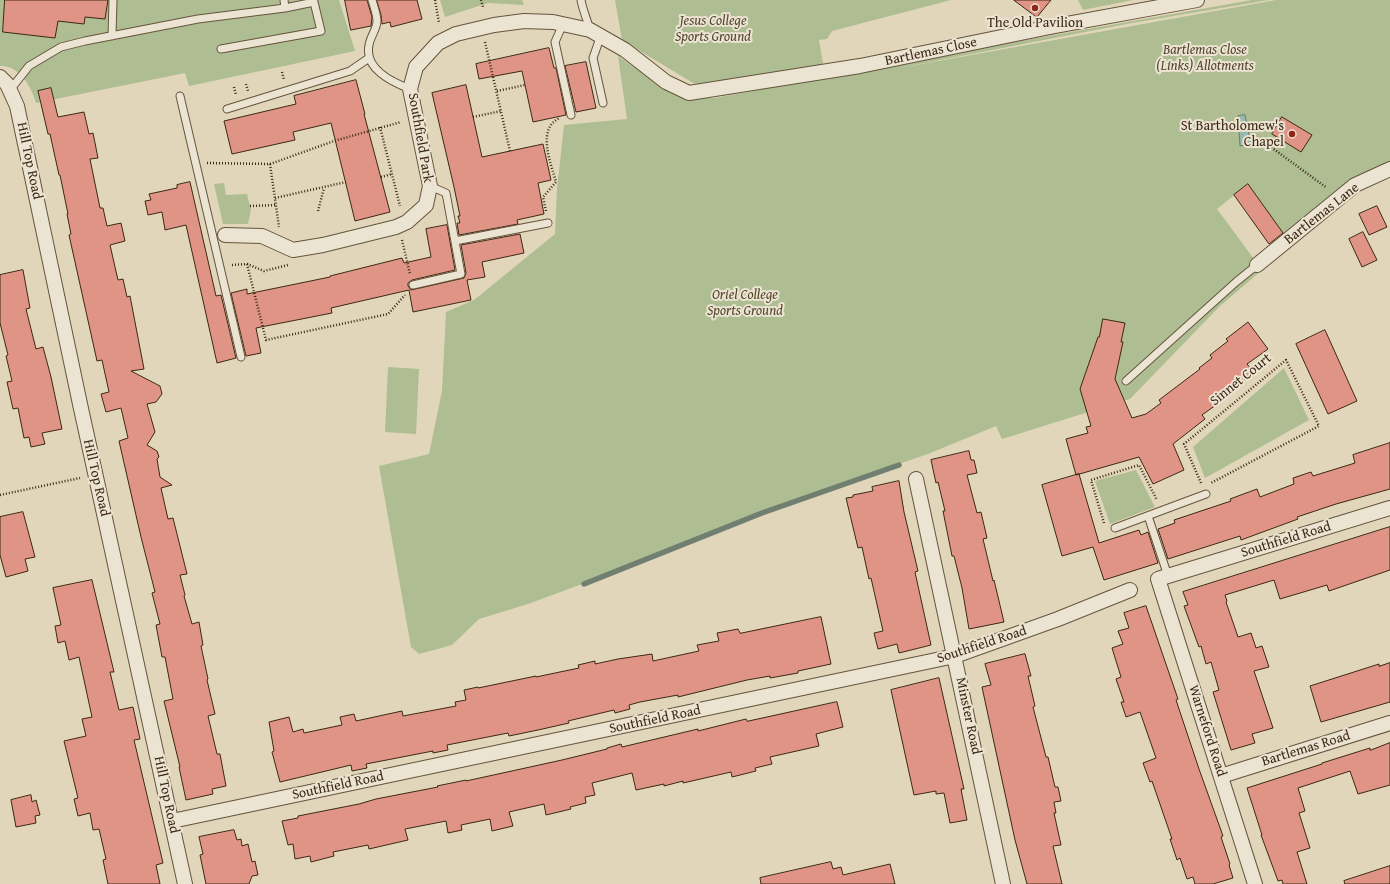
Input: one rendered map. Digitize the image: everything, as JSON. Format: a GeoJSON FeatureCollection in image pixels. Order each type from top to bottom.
{"type":"FeatureCollection","features":[{"type":"Feature","properties":{"kind":"street","name":"Bartlemas Close"},"geometry":{"type":"LineString","coordinates":[[666,82],[689,93],[697,92],[860,66],[1050,27],[1197,0]]}},
{"type":"Feature","properties":{"kind":"street","name":"Southfield Park"},"geometry":{"type":"LineString","coordinates":[[219,234],[262,236],[293,250],[323,245],[401,224],[426,205],[430,186],[410,89],[416,67],[438,43],[456,34],[524,21],[553,22],[563,24],[595,32],[625,50],[666,82]]}},
{"type":"Feature","properties":{"kind":"street","name":"Hill Top Road"},"geometry":{"type":"LineString","coordinates":[[0,77],[8,84],[19,112],[80,404],[185,884]]}},
{"type":"Feature","properties":{"kind":"street","name":"Bartlemas Lane"},"geometry":{"type":"LineString","coordinates":[[1257,265],[1355,185],[1390,169]]}},
{"type":"Feature","properties":{"kind":"street","name":"Minster Road"},"geometry":{"type":"LineString","coordinates":[[916,479],[1004,884]]}},
{"type":"Feature","properties":{"kind":"street","name":"Southfield Road"},"geometry":{"type":"LineString","coordinates":[[1163,578],[1390,508]]}},
{"type":"Feature","properties":{"kind":"street","name":"Warneford Road"},"geometry":{"type":"LineString","coordinates":[[1163,578],[1221,776],[1255,884]]}},
{"type":"Feature","properties":{"kind":"street","name":"Southfield Road"},"geometry":{"type":"LineString","coordinates":[[172,821],[955,656],[1058,619],[1130,590]]}},
{"type":"Feature","properties":{"kind":"street","name":"Bartlemas Road"},"geometry":{"type":"LineString","coordinates":[[1221,776],[1390,723]]}},
{"type":"Feature","properties":{"kind":"lane"},"geometry":{"type":"LineString","coordinates":[[112,0],[112,36]]}},
{"type":"Feature","properties":{"kind":"lane"},"geometry":{"type":"LineString","coordinates":[[284,0],[285,8]]}},
{"type":"Feature","properties":{"kind":"lane"},"geometry":{"type":"LineString","coordinates":[[372,0],[377,22],[368,46],[369,58],[377,70],[394,83],[410,89]]}},
{"type":"Feature","properties":{"kind":"lane"},"geometry":{"type":"LineString","coordinates":[[581,0],[583,11],[595,32],[593,58],[603,103]]}},
{"type":"Feature","properties":{"kind":"lane"},"geometry":{"type":"LineString","coordinates":[[10,90],[30,66],[61,47],[198,20],[285,8],[314,2],[321,31],[221,50]]}},
{"type":"Feature","properties":{"kind":"lane"},"geometry":{"type":"LineString","coordinates":[[563,24],[555,42],[571,116]]}},
{"type":"Feature","properties":{"kind":"lane"},"geometry":{"type":"LineString","coordinates":[[227,109],[350,72],[369,58]]}},
{"type":"Feature","properties":{"kind":"lane"},"geometry":{"type":"LineString","coordinates":[[180,96],[195,164],[219,234],[241,357]]}},
{"type":"Feature","properties":{"kind":"lane"},"geometry":{"type":"LineString","coordinates":[[413,285],[461,274],[446,193],[430,186]]}},
{"type":"Feature","properties":{"kind":"lane"},"geometry":{"type":"LineString","coordinates":[[455,241],[548,223]]}},
{"type":"Feature","properties":{"kind":"lane"},"geometry":{"type":"LineString","coordinates":[[1126,381],[1257,265]]}},
{"type":"Feature","properties":{"kind":"lane"},"geometry":{"type":"LineString","coordinates":[[1115,528],[1163,510],[1205,491]]}},
{"type":"Feature","properties":{"kind":"lane"},"geometry":{"type":"LineString","coordinates":[[1148,516],[1163,578]]}},
{"type":"Feature","properties":{"kind":"path"},"geometry":{"type":"LineString","coordinates":[[435,0],[440,23]]}},
{"type":"Feature","properties":{"kind":"path"},"geometry":{"type":"LineString","coordinates":[[481,0],[483,7]]}},
{"type":"Feature","properties":{"kind":"path"},"geometry":{"type":"LineString","coordinates":[[482,28],[510,151]]}},
{"type":"Feature","properties":{"kind":"path"},"geometry":{"type":"LineString","coordinates":[[497,91],[525,85]]}},
{"type":"Feature","properties":{"kind":"path"},"geometry":{"type":"LineString","coordinates":[[472,117],[501,111]]}},
{"type":"Feature","properties":{"kind":"path"},"geometry":{"type":"LineString","coordinates":[[548,223],[543,197],[556,182],[546,142],[548,131],[554,121],[566,116],[571,116]]}},
{"type":"Feature","properties":{"kind":"path"},"geometry":{"type":"LineString","coordinates":[[195,164],[208,162],[270,164],[334,141],[416,118]]}},
{"type":"Feature","properties":{"kind":"path"},"geometry":{"type":"LineString","coordinates":[[247,264],[266,340],[388,314],[403,296],[414,292],[402,241],[402,215],[380,127]]}},
{"type":"Feature","properties":{"kind":"path"},"geometry":{"type":"LineString","coordinates":[[1264,142],[1339,198]]}},
{"type":"Feature","properties":{"kind":"path"},"geometry":{"type":"LineString","coordinates":[[270,164],[279,222],[278,238],[272,241]]}},
{"type":"Feature","properties":{"kind":"path"},"geometry":{"type":"LineString","coordinates":[[381,177],[392,174]]}},
{"type":"Feature","properties":{"kind":"path"},"geometry":{"type":"LineString","coordinates":[[275,198],[346,182]]}},
{"type":"Feature","properties":{"kind":"path"},"geometry":{"type":"LineString","coordinates":[[318,211],[324,188]]}},
{"type":"Feature","properties":{"kind":"path"},"geometry":{"type":"LineString","coordinates":[[250,206],[276,205]]}},
{"type":"Feature","properties":{"kind":"path","name":"Sinnet Court"},"geometry":{"type":"LineString","coordinates":[[1286,360],[1319,426],[1205,491],[1184,444],[1286,360]]}},
{"type":"Feature","properties":{"kind":"path"},"geometry":{"type":"LineString","coordinates":[[1115,528],[1106,531],[1090,480],[1139,465],[1163,510]]}},
{"type":"Feature","properties":{"kind":"path"},"geometry":{"type":"LineString","coordinates":[[0,495],[96,474]]}},
{"type":"Feature","properties":{"kind":"green space"},"geometry":{"type":"Polygon","coordinates":[[[0,0],[339,0],[355,51],[189,86],[185,73],[36,103],[24,78],[19,73],[7,66],[0,66],[0,0]]]}},
{"type":"Feature","properties":{"kind":"green space"},"geometry":{"type":"Polygon","coordinates":[[[440,0],[522,0],[524,5],[488,3],[445,17],[440,0]]]}},
{"type":"Feature","properties":{"kind":"green space","name":"Jesus College Sports Ground"},"geometry":{"type":"Polygon","coordinates":[[[615,0],[951,0],[832,31],[827,39],[819,40],[824,69],[707,87],[693,83],[622,40],[615,0]]]}},
{"type":"Feature","properties":{"kind":"green space"},"geometry":{"type":"Polygon","coordinates":[[[1078,0],[1133,0],[1083,10],[1078,0]]]}},
{"type":"Feature","properties":{"kind":"green space","name":"Oriel College Sports Ground"},"geometry":{"type":"Polygon","coordinates":[[[1252,0],[1269,0],[1132,23],[894,69],[1276,0],[1390,0],[1390,163],[1285,237],[1248,184],[1217,209],[1262,270],[1220,306],[1130,399],[1002,439],[996,426],[928,454],[796,499],[617,571],[528,604],[479,619],[452,645],[419,654],[411,647],[379,466],[429,454],[442,391],[446,312],[474,300],[555,234],[557,189],[564,125],[627,119],[618,56],[661,86],[699,98],[715,98],[969,50],[1252,0]]]}},
{"type":"Feature","properties":{"kind":"green space"},"geometry":{"type":"Polygon","coordinates":[[[224,183],[226,195],[247,194],[251,210],[248,224],[223,224],[214,184],[224,183]]]}},
{"type":"Feature","properties":{"kind":"green space"},"geometry":{"type":"Polygon","coordinates":[[[388,367],[419,369],[416,434],[385,432],[388,367]]]}},
{"type":"Feature","properties":{"kind":"green space"},"geometry":{"type":"Polygon","coordinates":[[[1284,368],[1309,420],[1205,478],[1193,447],[1284,368]]]}},
{"type":"Feature","properties":{"kind":"green space"},"geometry":{"type":"Polygon","coordinates":[[[1136,470],[1155,507],[1110,524],[1095,481],[1136,470]]]}},
{"type":"Feature","properties":{"kind":"water"},"geometry":{"type":"Polygon","coordinates":[[[1245,115],[1251,144],[1240,146],[1238,116],[1245,115]]]}},
{"type":"Feature","properties":{"kind":"building"},"geometry":{"type":"Polygon","coordinates":[[[5,0],[108,0],[105,19],[85,17],[84,24],[58,21],[55,38],[3,32],[5,0]]]}},
{"type":"Feature","properties":{"kind":"building"},"geometry":{"type":"Polygon","coordinates":[[[345,0],[367,0],[372,17],[371,26],[351,30],[345,0]]]}},
{"type":"Feature","properties":{"kind":"building"},"geometry":{"type":"Polygon","coordinates":[[[377,0],[417,0],[422,19],[391,27],[390,22],[382,24],[377,0]]]}},
{"type":"Feature","properties":{"kind":"building","name":"The Old Pavilion"},"geometry":{"type":"Polygon","coordinates":[[[1014,0],[1051,0],[1037,17],[1014,0]]]}},
{"type":"Feature","properties":{"kind":"building"},"geometry":{"type":"Polygon","coordinates":[[[549,48],[554,68],[556,68],[566,115],[533,122],[522,71],[479,79],[476,64],[549,48]]]}},
{"type":"Feature","properties":{"kind":"building"},"geometry":{"type":"Polygon","coordinates":[[[586,62],[596,108],[576,112],[565,66],[586,62]]]}},
{"type":"Feature","properties":{"kind":"building"},"geometry":{"type":"Polygon","coordinates":[[[356,80],[390,212],[355,221],[331,123],[293,132],[295,140],[232,154],[224,121],[296,104],[294,96],[356,80]]]}},
{"type":"Feature","properties":{"kind":"building"},"geometry":{"type":"Polygon","coordinates":[[[466,85],[482,157],[543,144],[551,180],[538,183],[544,214],[517,220],[518,224],[459,235],[457,223],[460,223],[458,216],[460,216],[432,93],[466,85]]]}},
{"type":"Feature","properties":{"kind":"building"},"geometry":{"type":"Polygon","coordinates":[[[51,88],[58,117],[84,112],[89,134],[93,133],[98,158],[90,159],[100,208],[103,208],[107,226],[121,223],[125,241],[110,245],[118,280],[123,279],[127,297],[130,296],[144,369],[131,371],[160,386],[162,394],[156,402],[147,404],[155,432],[147,445],[157,451],[159,457],[157,459],[160,477],[172,485],[161,488],[168,519],[173,518],[187,574],[180,575],[184,596],[192,624],[199,622],[203,645],[201,646],[215,714],[208,716],[217,754],[220,754],[226,786],[212,789],[213,794],[186,800],[180,767],[164,701],[173,699],[165,657],[162,657],[156,625],[160,624],[152,593],[155,592],[119,441],[128,438],[121,408],[106,412],[101,394],[109,392],[102,360],[97,361],[69,235],[71,234],[68,214],[60,175],[50,134],[48,134],[38,91],[51,88]]]}},
{"type":"Feature","properties":{"kind":"building","name":"St Bartholomew's Chapel"},"geometry":{"type":"Polygon","coordinates":[[[1282,117],[1312,135],[1301,152],[1272,134],[1282,117]]]}},
{"type":"Feature","properties":{"kind":"building"},"geometry":{"type":"Polygon","coordinates":[[[190,182],[216,296],[221,295],[236,358],[217,363],[186,225],[165,230],[162,212],[148,215],[145,201],[151,200],[149,194],[177,188],[177,185],[190,182]]]}},
{"type":"Feature","properties":{"kind":"building"},"geometry":{"type":"Polygon","coordinates":[[[1248,184],[1283,233],[1269,244],[1234,195],[1248,184]]]}},
{"type":"Feature","properties":{"kind":"building"},"geometry":{"type":"Polygon","coordinates":[[[1377,206],[1387,227],[1369,235],[1359,214],[1377,206]]]}},
{"type":"Feature","properties":{"kind":"building"},"geometry":{"type":"Polygon","coordinates":[[[447,225],[455,270],[412,280],[408,283],[411,290],[464,278],[466,273],[461,245],[520,234],[524,253],[482,262],[485,277],[467,280],[471,300],[413,312],[409,290],[331,308],[332,313],[256,328],[261,353],[246,356],[231,293],[247,289],[247,294],[330,277],[402,258],[404,263],[431,257],[426,229],[447,225]]]}},
{"type":"Feature","properties":{"kind":"building"},"geometry":{"type":"Polygon","coordinates":[[[1363,232],[1377,260],[1362,267],[1349,239],[1363,232]]]}},
{"type":"Feature","properties":{"kind":"building"},"geometry":{"type":"Polygon","coordinates":[[[23,270],[30,308],[26,309],[36,349],[43,347],[62,429],[42,433],[45,444],[31,447],[29,437],[24,438],[18,408],[13,409],[7,382],[12,381],[6,356],[8,355],[0,323],[0,275],[23,270]]]}},
{"type":"Feature","properties":{"kind":"building"},"geometry":{"type":"Polygon","coordinates":[[[1103,319],[1125,323],[1121,342],[1123,342],[1115,379],[1132,418],[1146,414],[1161,403],[1159,400],[1200,369],[1199,368],[1212,358],[1210,355],[1228,341],[1226,339],[1248,322],[1268,349],[1247,364],[1254,373],[1221,397],[1223,400],[1202,415],[1205,419],[1173,444],[1184,470],[1153,484],[1139,457],[1076,475],[1066,439],[1088,433],[1086,427],[1091,426],[1080,389],[1099,337],[1103,319]]]}},
{"type":"Feature","properties":{"kind":"building"},"geometry":{"type":"Polygon","coordinates":[[[1325,330],[1357,401],[1328,414],[1296,344],[1325,330]]]}},
{"type":"Feature","properties":{"kind":"building"},"geometry":{"type":"Polygon","coordinates":[[[1390,443],[1390,489],[1336,504],[1297,517],[1298,519],[1241,540],[1240,536],[1168,559],[1158,529],[1175,523],[1174,520],[1231,501],[1230,499],[1257,489],[1260,497],[1294,484],[1293,478],[1311,472],[1313,476],[1355,463],[1353,455],[1390,443]]]}},
{"type":"Feature","properties":{"kind":"building"},"geometry":{"type":"Polygon","coordinates":[[[969,451],[971,460],[974,460],[977,473],[967,475],[977,513],[981,512],[987,538],[983,539],[1004,622],[969,629],[962,588],[954,556],[952,556],[943,511],[945,511],[938,482],[936,483],[931,460],[969,451]]]}},
{"type":"Feature","properties":{"kind":"building"},"geometry":{"type":"Polygon","coordinates":[[[1079,474],[1099,543],[1139,530],[1141,535],[1148,532],[1158,563],[1104,580],[1093,547],[1062,556],[1042,485],[1079,474]]]}},
{"type":"Feature","properties":{"kind":"building"},"geometry":{"type":"Polygon","coordinates":[[[899,481],[904,512],[918,571],[915,572],[931,645],[899,653],[897,644],[878,649],[874,633],[883,631],[871,578],[869,579],[862,547],[858,548],[846,498],[873,491],[872,487],[899,481]]]}},
{"type":"Feature","properties":{"kind":"building"},"geometry":{"type":"Polygon","coordinates":[[[23,512],[35,557],[25,559],[28,571],[6,577],[0,555],[0,517],[23,512]]]}},
{"type":"Feature","properties":{"kind":"building"},"geometry":{"type":"Polygon","coordinates":[[[1390,527],[1390,570],[1329,591],[1327,585],[1280,599],[1274,580],[1225,595],[1238,637],[1251,633],[1256,648],[1262,646],[1269,667],[1254,671],[1273,728],[1252,734],[1255,743],[1231,750],[1213,692],[1219,690],[1211,662],[1206,664],[1201,646],[1199,647],[1184,606],[1188,605],[1183,592],[1390,527]]]}},
{"type":"Feature","properties":{"kind":"building"},"geometry":{"type":"Polygon","coordinates":[[[92,580],[114,672],[110,672],[119,710],[133,707],[140,739],[134,740],[163,863],[156,865],[160,884],[108,884],[103,860],[106,859],[99,829],[93,830],[90,813],[78,816],[74,799],[78,798],[64,741],[86,736],[82,719],[92,717],[79,657],[69,660],[65,641],[58,643],[55,626],[61,625],[53,588],[92,580]]]}},
{"type":"Feature","properties":{"kind":"building"},"geometry":{"type":"Polygon","coordinates":[[[1146,606],[1178,699],[1176,700],[1199,769],[1223,836],[1221,837],[1230,864],[1233,878],[1213,884],[1195,884],[1193,877],[1187,879],[1180,858],[1177,860],[1170,839],[1172,839],[1152,781],[1150,782],[1143,763],[1156,758],[1140,712],[1126,717],[1121,702],[1124,702],[1116,679],[1121,677],[1112,648],[1123,644],[1118,631],[1129,628],[1124,613],[1146,606]]]}},
{"type":"Feature","properties":{"kind":"building"},"geometry":{"type":"Polygon","coordinates":[[[821,617],[831,664],[798,671],[798,673],[747,680],[678,697],[678,695],[640,702],[629,705],[630,709],[615,713],[614,710],[538,730],[509,736],[508,733],[447,745],[448,750],[433,753],[433,751],[366,764],[367,768],[352,771],[351,765],[280,782],[272,752],[274,751],[269,722],[289,717],[293,732],[303,729],[304,733],[342,725],[340,717],[354,714],[356,721],[402,711],[403,716],[456,706],[455,702],[466,700],[464,690],[579,668],[578,665],[595,661],[595,664],[652,654],[653,661],[699,651],[697,645],[719,641],[717,633],[738,629],[740,633],[821,617]]]}},
{"type":"Feature","properties":{"kind":"building"},"geometry":{"type":"Polygon","coordinates":[[[1025,654],[1031,676],[1028,676],[1035,706],[1033,707],[1046,757],[1048,757],[1055,787],[1058,787],[1061,801],[1054,802],[1056,813],[1054,813],[1061,845],[1053,846],[1062,884],[1027,884],[1015,840],[982,687],[991,685],[985,664],[1025,654]]]}},
{"type":"Feature","properties":{"kind":"building"},"geometry":{"type":"Polygon","coordinates":[[[1390,663],[1390,702],[1321,722],[1310,686],[1379,664],[1379,666],[1390,663]]]}},
{"type":"Feature","properties":{"kind":"building"},"geometry":{"type":"Polygon","coordinates":[[[939,678],[964,789],[961,789],[967,820],[950,823],[944,793],[936,794],[936,791],[914,795],[891,690],[939,678]]]}},
{"type":"Feature","properties":{"kind":"building"},"geometry":{"type":"Polygon","coordinates":[[[837,702],[843,727],[816,734],[819,746],[770,757],[772,764],[755,768],[756,771],[732,777],[731,772],[683,783],[683,781],[664,786],[664,784],[636,790],[632,773],[592,783],[595,795],[585,797],[586,803],[570,807],[571,809],[546,815],[544,804],[509,812],[513,826],[492,831],[490,819],[461,825],[462,830],[448,833],[446,821],[405,829],[408,840],[369,849],[368,845],[333,852],[334,856],[311,862],[310,856],[295,859],[293,844],[288,845],[282,821],[298,818],[298,816],[359,804],[376,799],[562,760],[621,744],[622,747],[698,729],[698,731],[746,719],[747,721],[837,702]]]}},
{"type":"Feature","properties":{"kind":"building"},"geometry":{"type":"Polygon","coordinates":[[[1390,743],[1390,785],[1358,794],[1350,771],[1298,788],[1305,811],[1299,813],[1310,848],[1297,852],[1307,884],[1283,884],[1282,880],[1278,881],[1261,835],[1247,788],[1322,763],[1390,743]]]}},
{"type":"Feature","properties":{"kind":"building"},"geometry":{"type":"Polygon","coordinates":[[[31,795],[32,802],[36,800],[40,815],[35,816],[36,823],[16,827],[11,800],[31,795]]]}},
{"type":"Feature","properties":{"kind":"building"},"geometry":{"type":"Polygon","coordinates":[[[234,830],[237,840],[241,839],[242,846],[248,844],[252,862],[255,861],[258,875],[252,876],[249,884],[206,884],[200,855],[203,854],[199,837],[234,830]]]}},
{"type":"Feature","properties":{"kind":"building"},"geometry":{"type":"Polygon","coordinates":[[[831,862],[833,869],[841,867],[843,875],[890,864],[895,884],[761,884],[760,878],[831,862]]]}},
{"type":"Feature","properties":{"kind":"building"},"geometry":{"type":"Polygon","coordinates":[[[1390,866],[1390,884],[1345,884],[1344,881],[1390,866]]]}},
{"type":"Feature","properties":{"kind":"waterway"},"geometry":{"type":"LineString","coordinates":[[584,584],[762,513],[899,465]]}},
{"type":"Feature","properties":{"kind":"place","name":"The Old Pavilion"},"geometry":{"type":"Point","coordinates":[1035,8]}},
{"type":"Feature","properties":{"kind":"place","name":"St Bartholomew's Chapel"},"geometry":{"type":"Point","coordinates":[1292,134]}},
{"type":"Feature","properties":{"kind":"park label","name":"Bartlemas Close (Links) Allotments"},"geometry":{"type":"Point","coordinates":[1205,58]}}]}
